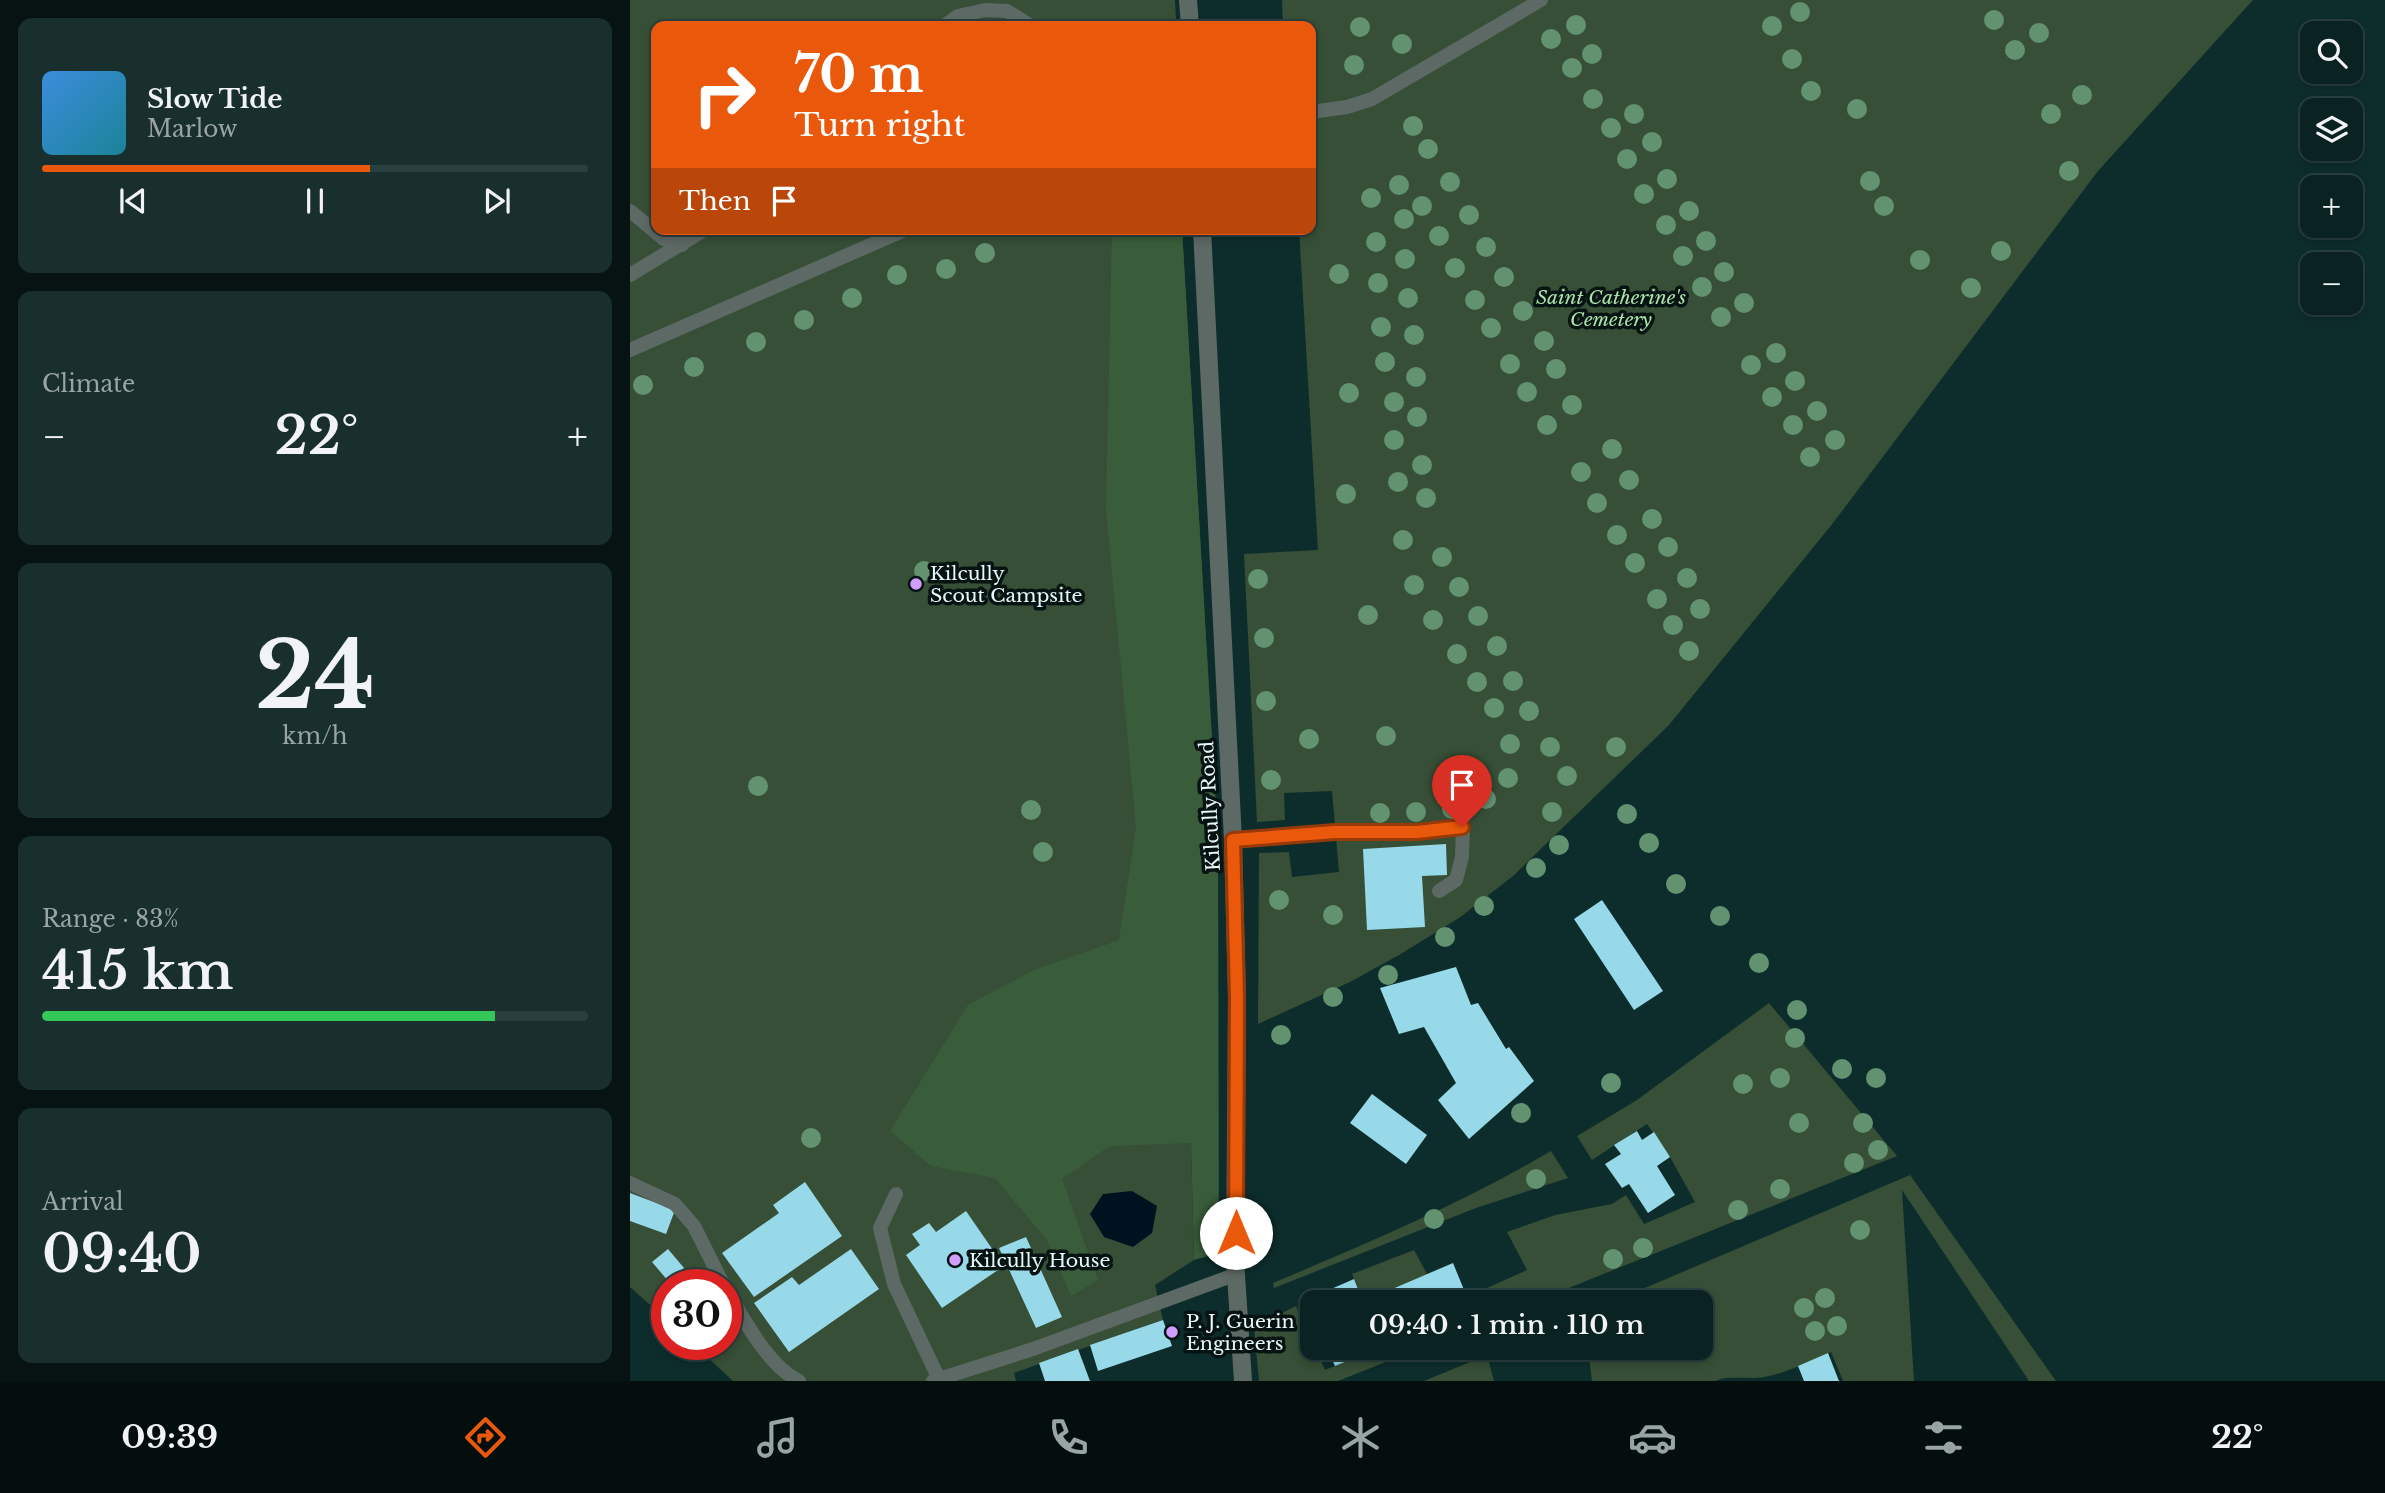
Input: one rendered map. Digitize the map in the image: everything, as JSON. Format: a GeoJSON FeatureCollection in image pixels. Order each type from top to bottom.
{"type":"FeatureCollection","features":[{"type":"Feature","properties":{"kind":"street"},"geometry":{"type":"LineString","coordinates":[[1188,0],[1190,21]]}},
{"type":"Feature","properties":{"kind":"street","name":"Kilcully Road"},"geometry":{"type":"LineString","coordinates":[[1202,235],[1233,840],[1237,997],[1235,1246],[1243,1381]]}},
{"type":"Feature","properties":{"kind":"lane"},"geometry":{"type":"LineString","coordinates":[[1316,111],[1347,107],[1373,99],[1541,0]]}},
{"type":"Feature","properties":{"kind":"lane"},"geometry":{"type":"LineString","coordinates":[[950,21],[957,16],[985,10],[1007,10],[1024,21]]}},
{"type":"Feature","properties":{"kind":"lane"},"geometry":{"type":"LineString","coordinates":[[630,211],[651,228]]}},
{"type":"Feature","properties":{"kind":"lane"},"geometry":{"type":"LineString","coordinates":[[659,235],[682,245]]}},
{"type":"Feature","properties":{"kind":"lane"},"geometry":{"type":"LineString","coordinates":[[630,275],[697,235]]}},
{"type":"Feature","properties":{"kind":"lane"},"geometry":{"type":"LineString","coordinates":[[630,350],[893,235]]}},
{"type":"Feature","properties":{"kind":"lane"},"geometry":{"type":"LineString","coordinates":[[1233,840],[1335,832],[1417,832],[1462,827],[1462,857],[1456,880],[1439,891]]}},
{"type":"Feature","properties":{"kind":"lane"},"geometry":{"type":"LineString","coordinates":[[630,1183],[675,1204],[694,1226],[716,1269]]}},
{"type":"Feature","properties":{"kind":"lane"},"geometry":{"type":"LineString","coordinates":[[896,1194],[880,1228],[894,1284],[936,1380],[1033,1349],[1237,1275]]}},
{"type":"Feature","properties":{"kind":"lane"},"geometry":{"type":"LineString","coordinates":[[742,1316],[753,1335],[786,1374],[799,1381]]}},
{"type":"Feature","properties":{"kind":"green space","name":"Kilcully Scout Campsite"},"geometry":{"type":"Polygon","coordinates":[[[630,0],[1175,0],[1174,21],[651,21],[651,235],[1182,235],[1218,842],[1191,1143],[1194,1260],[1155,1285],[1163,1320],[1014,1373],[1016,1381],[733,1381],[710,1360],[742,1360],[742,1269],[651,1269],[651,1306],[630,1287],[630,0]]]}},
{"type":"Feature","properties":{"kind":"green space","name":"Saint Catherine's Cemetery"},"geometry":{"type":"Polygon","coordinates":[[[1282,0],[2253,0],[2098,171],[1833,523],[1669,725],[1513,876],[1459,918],[1350,982],[1258,1024],[1259,853],[1289,852],[1292,877],[1339,872],[1332,791],[1284,793],[1285,820],[1257,822],[1244,554],[1318,550],[1299,235],[1316,235],[1316,21],[1283,21],[1282,0]]]}},
{"type":"Feature","properties":{"kind":"green space"},"geometry":{"type":"Polygon","coordinates":[[[1112,235],[1182,235],[1218,842],[1219,1253],[1194,1260],[1191,1143],[1110,1146],[1062,1179],[1098,1280],[1071,1296],[1047,1240],[995,1178],[931,1166],[890,1131],[968,1005],[1034,970],[1119,940],[1136,827],[1106,509],[1112,235]]]}},
{"type":"Feature","properties":{"kind":"green space"},"geometry":{"type":"Polygon","coordinates":[[[1769,1003],[1897,1156],[1564,1290],[1483,1290],[1527,1270],[1507,1232],[1555,1215],[1612,1204],[1626,1195],[1644,1224],[1695,1202],[1670,1157],[1647,1124],[1592,1160],[1577,1136],[1637,1100],[1769,1003]]]}},
{"type":"Feature","properties":{"kind":"green space"},"geometry":{"type":"Polygon","coordinates":[[[1551,1151],[1568,1178],[1476,1208],[1274,1288],[1273,1283],[1449,1205],[1551,1151]]]}},
{"type":"Feature","properties":{"kind":"green space"},"geometry":{"type":"Polygon","coordinates":[[[1910,1175],[2056,1381],[2029,1381],[1902,1190],[1914,1381],[1843,1381],[1831,1352],[1790,1370],[1758,1378],[1726,1378],[1715,1381],[1592,1381],[1589,1360],[1713,1360],[1713,1290],[1640,1290],[1910,1175]]]}},
{"type":"Feature","properties":{"kind":"green space"},"geometry":{"type":"Polygon","coordinates":[[[1414,1250],[1427,1274],[1389,1290],[1359,1290],[1352,1274],[1414,1250]]]}},
{"type":"Feature","properties":{"kind":"green space"},"geometry":{"type":"Polygon","coordinates":[[[1296,1306],[1300,1315],[1300,1360],[1320,1360],[1325,1370],[1349,1360],[1391,1360],[1338,1381],[1259,1381],[1254,1327],[1296,1306]]]}},
{"type":"Feature","properties":{"kind":"green space"},"geometry":{"type":"Polygon","coordinates":[[[1475,1360],[1488,1360],[1494,1381],[1424,1381],[1475,1360]]]}},
{"type":"Feature","properties":{"kind":"water"},"geometry":{"type":"Polygon","coordinates":[[[1132,1191],[1157,1206],[1152,1233],[1133,1247],[1104,1237],[1090,1214],[1103,1194],[1132,1191]]]}},
{"type":"Feature","properties":{"kind":"building"},"geometry":{"type":"Polygon","coordinates":[[[1446,844],[1447,875],[1422,876],[1425,927],[1367,930],[1363,849],[1446,844]]]}},
{"type":"Feature","properties":{"kind":"building"},"geometry":{"type":"Polygon","coordinates":[[[1602,900],[1663,991],[1634,1010],[1574,919],[1602,900]]]}},
{"type":"Feature","properties":{"kind":"building"},"geometry":{"type":"Polygon","coordinates":[[[1456,967],[1471,1005],[1478,1003],[1506,1049],[1509,1047],[1534,1081],[1469,1139],[1438,1100],[1456,1083],[1424,1027],[1399,1034],[1380,988],[1456,967]]]}},
{"type":"Feature","properties":{"kind":"building"},"geometry":{"type":"Polygon","coordinates":[[[1372,1094],[1427,1135],[1406,1164],[1350,1123],[1372,1094]]]}},
{"type":"Feature","properties":{"kind":"building"},"geometry":{"type":"Polygon","coordinates":[[[1637,1131],[1642,1140],[1654,1132],[1670,1157],[1657,1166],[1675,1195],[1648,1213],[1629,1184],[1622,1188],[1605,1164],[1621,1154],[1614,1145],[1637,1131]]]}},
{"type":"Feature","properties":{"kind":"building"},"geometry":{"type":"Polygon","coordinates":[[[805,1182],[842,1236],[754,1297],[742,1280],[742,1269],[734,1269],[722,1253],[779,1213],[773,1205],[805,1182]]]}},
{"type":"Feature","properties":{"kind":"building"},"geometry":{"type":"Polygon","coordinates":[[[630,1193],[675,1210],[666,1234],[630,1221],[630,1193]]]}},
{"type":"Feature","properties":{"kind":"building","name":"Kilcully House"},"geometry":{"type":"Polygon","coordinates":[[[966,1211],[1004,1266],[942,1308],[906,1255],[920,1245],[912,1234],[929,1223],[936,1232],[966,1211]]]}},
{"type":"Feature","properties":{"kind":"building"},"geometry":{"type":"Polygon","coordinates":[[[1026,1237],[1062,1317],[1036,1328],[999,1248],[1026,1237]]]}},
{"type":"Feature","properties":{"kind":"building"},"geometry":{"type":"Polygon","coordinates":[[[668,1249],[684,1268],[658,1269],[652,1262],[668,1249]]]}},
{"type":"Feature","properties":{"kind":"building"},"geometry":{"type":"Polygon","coordinates":[[[851,1249],[879,1289],[789,1352],[754,1303],[792,1277],[799,1285],[851,1249]]]}},
{"type":"Feature","properties":{"kind":"building"},"geometry":{"type":"Polygon","coordinates":[[[1453,1263],[1464,1290],[1390,1290],[1453,1263]]]}},
{"type":"Feature","properties":{"kind":"building"},"geometry":{"type":"Polygon","coordinates":[[[1354,1279],[1358,1290],[1329,1290],[1354,1279]]]}},
{"type":"Feature","properties":{"kind":"building"},"geometry":{"type":"Polygon","coordinates":[[[1163,1320],[1172,1346],[1098,1371],[1090,1345],[1163,1320]]]}},
{"type":"Feature","properties":{"kind":"building"},"geometry":{"type":"Polygon","coordinates":[[[1078,1349],[1090,1381],[1045,1381],[1039,1363],[1078,1349]]]}},
{"type":"Feature","properties":{"kind":"building"},"geometry":{"type":"Polygon","coordinates":[[[1828,1353],[1839,1381],[1804,1381],[1798,1366],[1828,1353]]]}},
{"type":"Feature","properties":{"kind":"building"},"geometry":{"type":"Polygon","coordinates":[[[1332,1360],[1349,1360],[1335,1366],[1332,1360]]]}},
{"type":"Feature","properties":{"kind":"place","name":"Kilcully Scout Campsite"},"geometry":{"type":"Point","coordinates":[916,584]}},
{"type":"Feature","properties":{"kind":"place","name":"Kilcully House"},"geometry":{"type":"Point","coordinates":[955,1260]}},
{"type":"Feature","properties":{"kind":"place","name":"P. J. Guerin Engineers"},"geometry":{"type":"Point","coordinates":[1172,1332]}},
{"type":"Feature","properties":{"kind":"route"},"geometry":{"type":"LineString","coordinates":[[1236,1233],[1237,997],[1233,840],[1335,832],[1417,832],[1462,827]]}}]}
